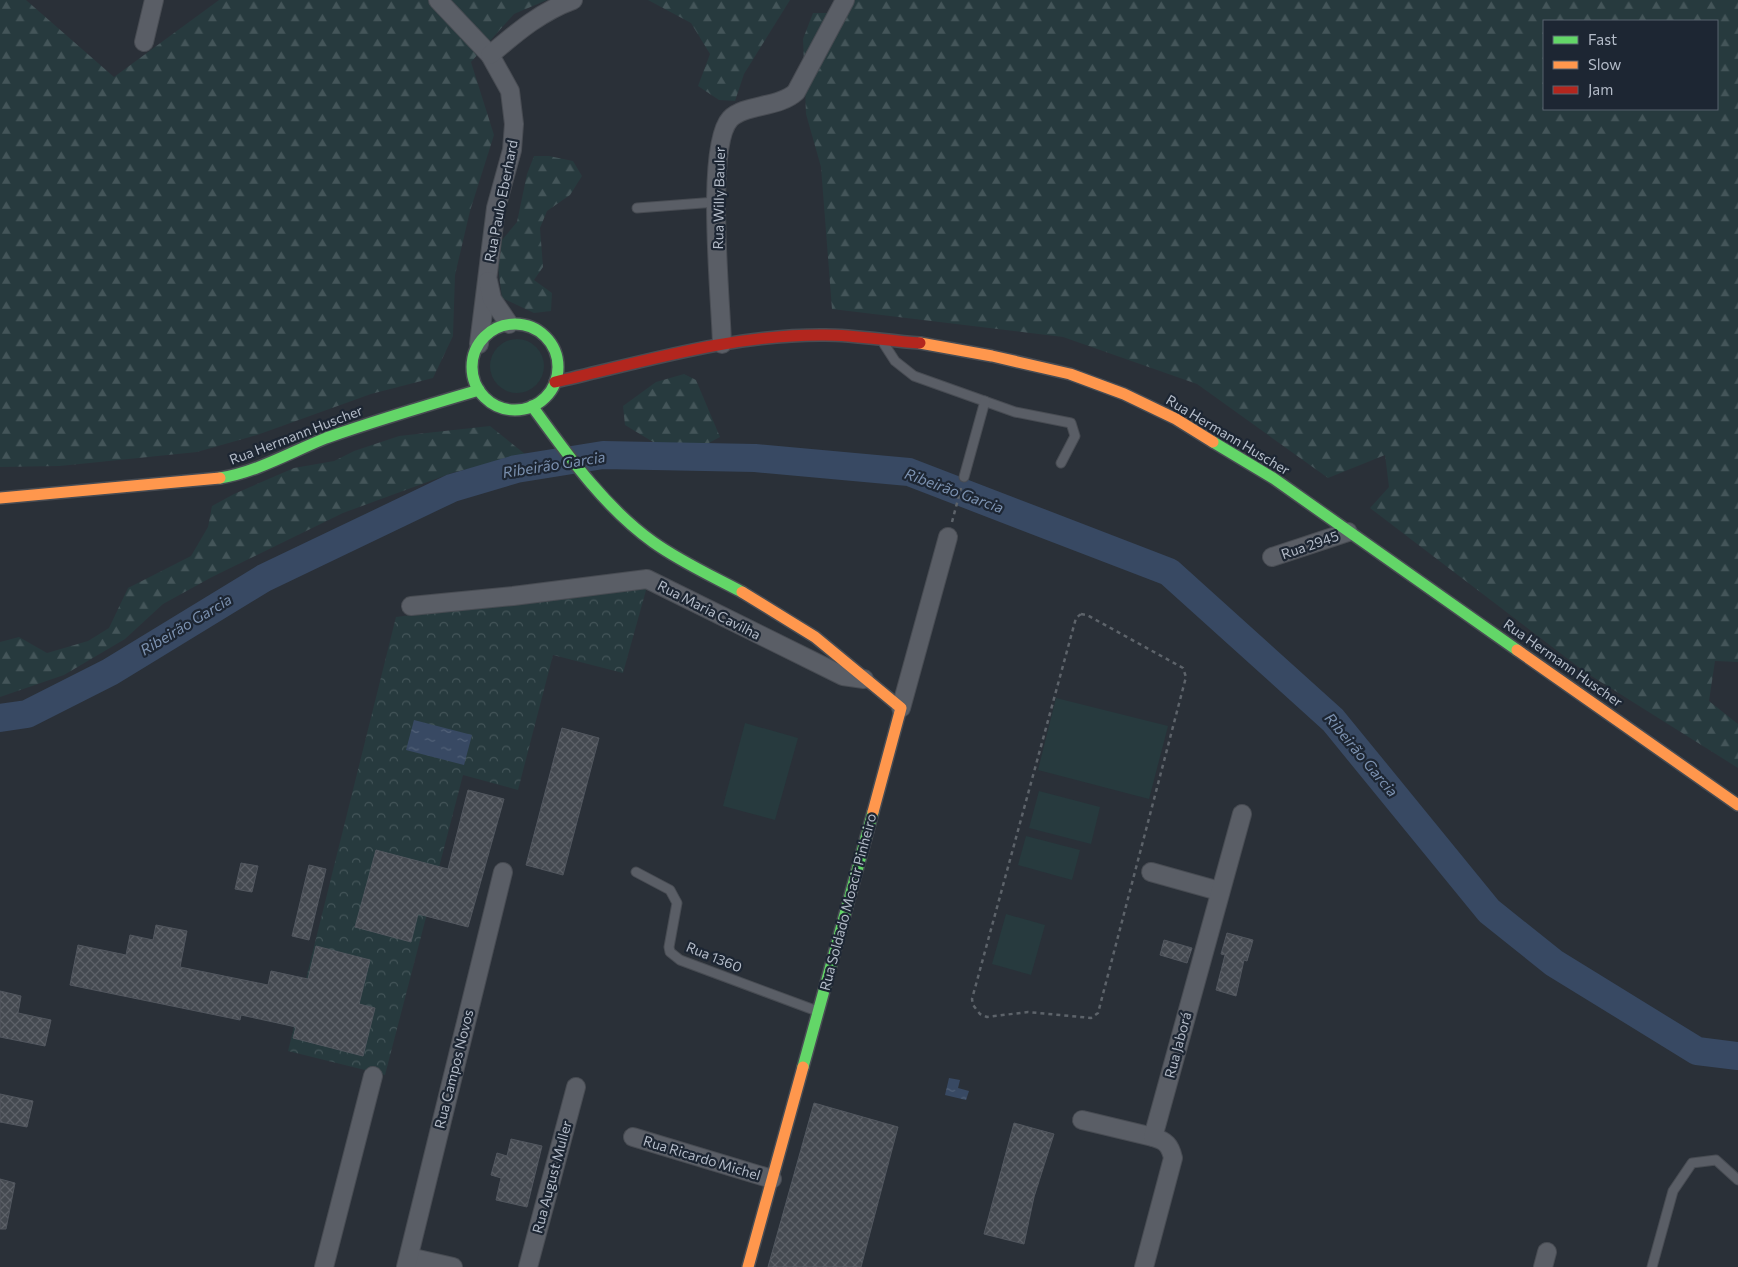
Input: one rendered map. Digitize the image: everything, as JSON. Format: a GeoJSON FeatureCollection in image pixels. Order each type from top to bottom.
{"type":"FeatureCollection","features":[{"type":"Feature","properties":{"kind":"main road"},"geometry":{"type":"LineString","coordinates":[[510,324],[528,326],[539,331],[554,350],[558,366],[555,382],[546,396],[532,406],[520,409],[508,409],[487,399],[479,390],[472,367],[479,344],[492,331],[510,324]]}},
{"type":"Feature","properties":{"kind":"main road","name":"Rua Hermann Huscher"},"geometry":{"type":"LineString","coordinates":[[555,382],[722,344],[766,338],[825,335],[937,346],[992,356],[1070,374],[1124,394],[1176,419],[1274,478],[1348,532],[1715,786],[1738,805]]}},
{"type":"Feature","properties":{"kind":"main road"},"geometry":{"type":"LineString","coordinates":[[554,350],[566,356]]}},
{"type":"Feature","properties":{"kind":"main road","name":"Rua Hermann Huscher"},"geometry":{"type":"LineString","coordinates":[[587,362],[615,368]]}},
{"type":"Feature","properties":{"kind":"main road","name":"Rua Hermann Huscher"},"geometry":{"type":"LineString","coordinates":[[0,498],[200,481],[232,476],[256,468],[325,438],[390,416],[479,390]]}},
{"type":"Feature","properties":{"kind":"main road"},"geometry":{"type":"LineString","coordinates":[[532,406],[610,503],[634,527],[653,542],[714,579],[786,616],[817,638],[901,708]]}},
{"type":"Feature","properties":{"kind":"main road","name":"Rua Soldado Moacir Pinheiro"},"geometry":{"type":"LineString","coordinates":[[748,1267],[901,708]]}},
{"type":"Feature","properties":{"kind":"street"},"geometry":{"type":"LineString","coordinates":[[144,42],[154,0]]}},
{"type":"Feature","properties":{"kind":"street","name":"Rua Paulo Eberhard"},"geometry":{"type":"LineString","coordinates":[[438,0],[490,55],[510,91],[514,124],[512,150],[496,208],[479,344]]}},
{"type":"Feature","properties":{"kind":"street"},"geometry":{"type":"LineString","coordinates":[[490,55],[530,20],[554,7],[573,0]]}},
{"type":"Feature","properties":{"kind":"street","name":"Rua Willy Bauler"},"geometry":{"type":"LineString","coordinates":[[722,344],[716,202],[719,143],[730,119],[740,113],[791,97],[796,92],[845,0]]}},
{"type":"Feature","properties":{"kind":"street","name":"Rua Paulo Eberhard"},"geometry":{"type":"LineString","coordinates":[[487,278],[492,299],[510,324]]}},
{"type":"Feature","properties":{"kind":"street","name":"Rua 2945"},"geometry":{"type":"LineString","coordinates":[[1272,557],[1348,532]]}},
{"type":"Feature","properties":{"kind":"street","name":"Rua Soldado Moacir Pinheiro"},"geometry":{"type":"LineString","coordinates":[[901,708],[948,537]]}},
{"type":"Feature","properties":{"kind":"street","name":"Rua Maria Cavilha"},"geometry":{"type":"LineString","coordinates":[[411,606],[513,596],[647,579],[843,676],[864,678]]}},
{"type":"Feature","properties":{"kind":"street","name":"Rua Jaborá"},"geometry":{"type":"LineString","coordinates":[[1153,1137],[1219,891],[1242,814]]}},
{"type":"Feature","properties":{"kind":"street","name":"Rua Campos Novos"},"geometry":{"type":"LineString","coordinates":[[407,1262],[503,872]]}},
{"type":"Feature","properties":{"kind":"street"},"geometry":{"type":"LineString","coordinates":[[1151,872],[1219,891]]}},
{"type":"Feature","properties":{"kind":"street"},"geometry":{"type":"LineString","coordinates":[[324,1267],[373,1076]]}},
{"type":"Feature","properties":{"kind":"street","name":"Rua August Muller"},"geometry":{"type":"LineString","coordinates":[[528,1267],[576,1087]]}},
{"type":"Feature","properties":{"kind":"street"},"geometry":{"type":"LineString","coordinates":[[1082,1120],[1164,1140],[1170,1148],[1173,1158],[1144,1267]]}},
{"type":"Feature","properties":{"kind":"street","name":"Rua Ricardo Michel"},"geometry":{"type":"LineString","coordinates":[[633,1137],[772,1179]]}},
{"type":"Feature","properties":{"kind":"street"},"geometry":{"type":"LineString","coordinates":[[407,1262],[453,1267]]}},
{"type":"Feature","properties":{"kind":"lane"},"geometry":{"type":"LineString","coordinates":[[637,208],[716,202]]}},
{"type":"Feature","properties":{"kind":"lane"},"geometry":{"type":"LineString","coordinates":[[881,339],[895,361],[914,376],[1015,412],[1071,423],[1075,436],[1061,463]]}},
{"type":"Feature","properties":{"kind":"lane"},"geometry":{"type":"LineString","coordinates":[[964,477],[985,401]]}},
{"type":"Feature","properties":{"kind":"lane","name":"Rua 1360"},"geometry":{"type":"LineString","coordinates":[[636,872],[670,890],[677,903],[670,952],[680,960],[818,1011]]}},
{"type":"Feature","properties":{"kind":"lane"},"geometry":{"type":"LineString","coordinates":[[1652,1267],[1673,1191],[1692,1163],[1716,1160],[1738,1180]]}},
{"type":"Feature","properties":{"kind":"path"},"geometry":{"type":"LineString","coordinates":[[948,537],[964,477]]}},
{"type":"Feature","properties":{"kind":"path"},"geometry":{"type":"LineString","coordinates":[[1081,614],[1087,615],[1183,668],[1186,677],[1098,1013],[1091,1018],[1028,1012],[987,1017],[980,1014],[973,1005],[972,999],[1076,618],[1081,614]]}},
{"type":"Feature","properties":{"kind":"green space"},"geometry":{"type":"Polygon","coordinates":[[[0,0],[26,0],[114,77],[219,0],[547,0],[514,14],[471,62],[494,135],[470,211],[455,275],[453,336],[433,378],[371,394],[257,435],[197,452],[60,466],[0,467],[0,0]]]}},
{"type":"Feature","properties":{"kind":"green space"},"geometry":{"type":"Polygon","coordinates":[[[648,0],[790,0],[744,74],[735,101],[719,100],[698,86],[710,54],[691,23],[648,0]]]}},
{"type":"Feature","properties":{"kind":"green space"},"geometry":{"type":"Polygon","coordinates":[[[842,0],[1738,0],[1738,662],[1715,661],[1709,701],[1738,724],[1738,768],[1585,672],[1370,508],[1389,487],[1385,455],[1328,478],[1197,384],[1063,337],[832,309],[821,167],[806,114],[803,39],[813,13],[831,13],[842,0]]]}},
{"type":"Feature","properties":{"kind":"green space"},"geometry":{"type":"Polygon","coordinates":[[[534,156],[549,156],[573,161],[582,176],[570,195],[547,211],[540,228],[543,267],[534,280],[552,293],[551,311],[534,313],[502,298],[498,267],[502,240],[517,222],[527,174],[534,156]]]}},
{"type":"Feature","properties":{"kind":"green space"},"geometry":{"type":"Polygon","coordinates":[[[517,339],[527,341],[536,347],[542,356],[544,366],[542,376],[536,385],[527,391],[517,393],[507,391],[498,385],[492,376],[490,366],[492,356],[498,347],[507,341],[517,339]]]}},
{"type":"Feature","properties":{"kind":"green space"},"geometry":{"type":"Polygon","coordinates":[[[684,374],[696,380],[720,437],[705,445],[658,445],[625,425],[623,406],[656,382],[684,374]]]}},
{"type":"Feature","properties":{"kind":"green space"},"geometry":{"type":"Polygon","coordinates":[[[490,426],[525,454],[452,473],[343,513],[212,577],[163,604],[125,639],[64,675],[0,697],[0,642],[19,637],[47,653],[88,641],[109,628],[128,588],[191,556],[208,527],[212,506],[234,494],[294,468],[334,461],[354,451],[399,436],[490,426]]]}},
{"type":"Feature","properties":{"kind":"green space"},"geometry":{"type":"Polygon","coordinates":[[[648,583],[623,673],[553,655],[518,790],[463,775],[385,1075],[288,1051],[396,617],[648,583]]]}},
{"type":"Feature","properties":{"kind":"green space"},"geometry":{"type":"Polygon","coordinates":[[[1056,698],[1168,726],[1149,799],[1038,770],[1056,698]]]}},
{"type":"Feature","properties":{"kind":"green space"},"geometry":{"type":"Polygon","coordinates":[[[745,723],[798,738],[775,820],[723,806],[745,723]]]}},
{"type":"Feature","properties":{"kind":"green space"},"geometry":{"type":"Polygon","coordinates":[[[1039,791],[1100,807],[1091,844],[1029,828],[1039,791]]]}},
{"type":"Feature","properties":{"kind":"green space"},"geometry":{"type":"Polygon","coordinates":[[[1026,836],[1080,850],[1072,880],[1018,865],[1026,836]]]}},
{"type":"Feature","properties":{"kind":"green space"},"geometry":{"type":"Polygon","coordinates":[[[1006,914],[1045,925],[1031,975],[992,964],[1006,914]]]}},
{"type":"Feature","properties":{"kind":"water"},"geometry":{"type":"Polygon","coordinates":[[[414,720],[472,735],[464,765],[406,750],[414,720]]]}},
{"type":"Feature","properties":{"kind":"water"},"geometry":{"type":"Polygon","coordinates":[[[949,1078],[960,1080],[958,1088],[969,1091],[966,1100],[945,1095],[949,1078]]]}},
{"type":"Feature","properties":{"kind":"building"},"geometry":{"type":"Polygon","coordinates":[[[562,728],[599,738],[563,875],[526,865],[562,728]]]}},
{"type":"Feature","properties":{"kind":"building"},"geometry":{"type":"Polygon","coordinates":[[[468,790],[504,799],[468,927],[418,914],[411,942],[355,927],[376,850],[448,869],[468,790]]]}},
{"type":"Feature","properties":{"kind":"building"},"geometry":{"type":"Polygon","coordinates":[[[241,863],[258,866],[252,892],[235,889],[241,863]]]}},
{"type":"Feature","properties":{"kind":"building"},"geometry":{"type":"Polygon","coordinates":[[[309,865],[326,869],[309,940],[292,936],[309,865]]]}},
{"type":"Feature","properties":{"kind":"building"},"geometry":{"type":"Polygon","coordinates":[[[156,925],[187,931],[180,967],[268,985],[271,971],[308,979],[316,946],[370,960],[359,1004],[375,1008],[363,1056],[293,1038],[296,1027],[241,1015],[240,1020],[70,985],[78,945],[126,955],[130,935],[153,940],[156,925]]]}},
{"type":"Feature","properties":{"kind":"building"},"geometry":{"type":"Polygon","coordinates":[[[1227,933],[1253,940],[1247,961],[1244,960],[1236,996],[1216,990],[1225,955],[1221,954],[1227,933]]]}},
{"type":"Feature","properties":{"kind":"building"},"geometry":{"type":"Polygon","coordinates":[[[1164,940],[1192,948],[1187,963],[1160,955],[1164,940]]]}},
{"type":"Feature","properties":{"kind":"building"},"geometry":{"type":"Polygon","coordinates":[[[0,991],[21,996],[18,1013],[51,1020],[45,1046],[0,1037],[0,991]]]}},
{"type":"Feature","properties":{"kind":"building"},"geometry":{"type":"Polygon","coordinates":[[[0,1094],[33,1101],[27,1127],[0,1122],[0,1094]]]}},
{"type":"Feature","properties":{"kind":"building"},"geometry":{"type":"Polygon","coordinates":[[[814,1103],[898,1127],[861,1267],[768,1267],[814,1103]]]}},
{"type":"Feature","properties":{"kind":"building"},"geometry":{"type":"Polygon","coordinates":[[[1014,1123],[1054,1134],[1034,1197],[1024,1244],[984,1234],[1014,1123]]]}},
{"type":"Feature","properties":{"kind":"building"},"geometry":{"type":"Polygon","coordinates":[[[511,1139],[542,1146],[527,1207],[496,1200],[501,1178],[491,1175],[497,1153],[507,1156],[511,1139]]]}},
{"type":"Feature","properties":{"kind":"building"},"geometry":{"type":"Polygon","coordinates":[[[0,1179],[15,1183],[6,1229],[0,1229],[0,1179]]]}},
{"type":"Feature","properties":{"kind":"waterway","name":"Ribeirão Garcia"},"geometry":{"type":"LineString","coordinates":[[0,718],[27,714],[110,672],[264,578],[452,488],[516,469],[603,455],[755,458],[909,472],[1169,572],[1333,720],[1489,911],[1554,963],[1697,1051],[1738,1056]]}},
{"type":"Feature","properties":{"kind":"traffic: fast"},"geometry":{"type":"LineString","coordinates":[[515,324],[531,328],[545,337],[554,351],[558,367],[554,383],[545,397],[531,406],[515,410],[499,406],[485,397],[476,383],[472,367],[476,351],[485,337],[499,328],[515,324]]}},
{"type":"Feature","properties":{"kind":"traffic: fast"},"geometry":{"type":"LineString","coordinates":[[220,478],[261,466],[345,431],[479,390]]}},
{"type":"Feature","properties":{"kind":"traffic: fast"},"geometry":{"type":"LineString","coordinates":[[532,406],[587,479],[618,513],[653,542],[674,556],[742,592]]}},
{"type":"Feature","properties":{"kind":"traffic: fast"},"geometry":{"type":"LineString","coordinates":[[1213,442],[1273,478],[1517,650]]}},
{"type":"Feature","properties":{"kind":"traffic: fast"},"geometry":{"type":"LineString","coordinates":[[803,1067],[873,812]]}},
{"type":"Feature","properties":{"kind":"traffic: slow"},"geometry":{"type":"LineString","coordinates":[[920,343],[992,356],[1070,374],[1124,394],[1176,419],[1213,442]]}},
{"type":"Feature","properties":{"kind":"traffic: slow"},"geometry":{"type":"LineString","coordinates":[[0,498],[220,478]]}},
{"type":"Feature","properties":{"kind":"traffic: slow"},"geometry":{"type":"LineString","coordinates":[[742,592],[815,637],[901,708],[873,812]]}},
{"type":"Feature","properties":{"kind":"traffic: slow"},"geometry":{"type":"LineString","coordinates":[[1517,650],[1738,805]]}},
{"type":"Feature","properties":{"kind":"traffic: slow"},"geometry":{"type":"LineString","coordinates":[[748,1267],[803,1067]]}},
{"type":"Feature","properties":{"kind":"traffic: jam"},"geometry":{"type":"LineString","coordinates":[[555,382],[655,358],[756,339],[837,335],[920,343]]}}]}
